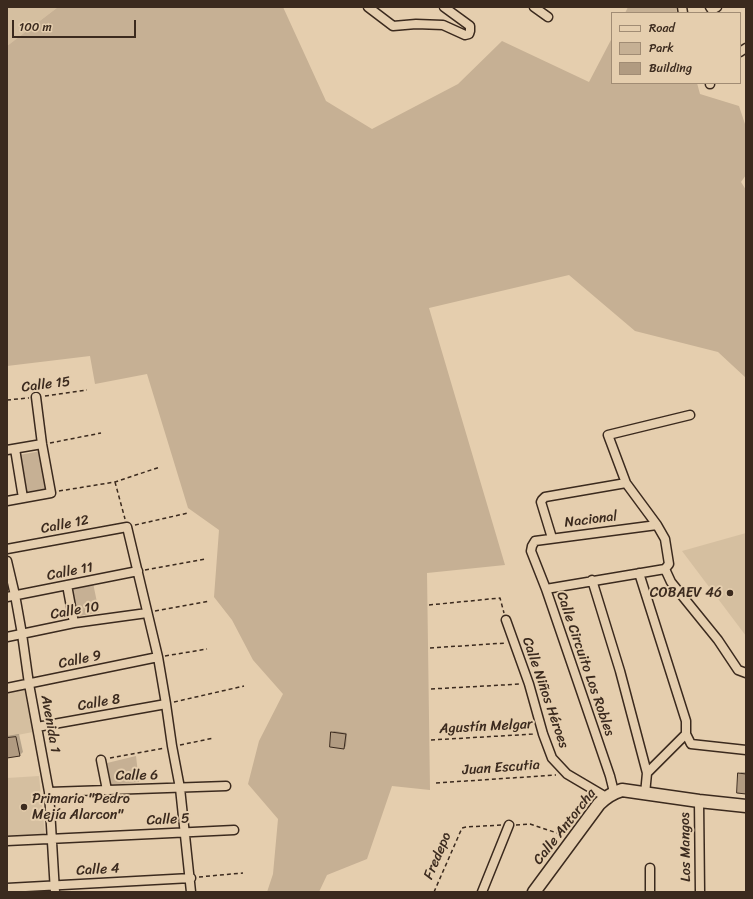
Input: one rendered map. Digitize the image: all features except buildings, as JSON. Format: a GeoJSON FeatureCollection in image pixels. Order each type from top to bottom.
{"type":"FeatureCollection","features":[{"type":"Feature","properties":{"kind":"street"},"geometry":{"type":"LineString","coordinates":[[368,7],[393,26],[416,24],[443,25],[464,35],[469,34],[470,26],[444,7]]}},
{"type":"Feature","properties":{"kind":"street"},"geometry":{"type":"LineString","coordinates":[[534,7],[548,17]]}},
{"type":"Feature","properties":{"kind":"street"},"geometry":{"type":"LineString","coordinates":[[7,501],[51,493],[42,444],[36,397]]}},
{"type":"Feature","properties":{"kind":"street"},"geometry":{"type":"LineString","coordinates":[[666,569],[669,564],[665,540],[657,525],[626,482],[608,435],[690,415]]}},
{"type":"Feature","properties":{"kind":"street"},"geometry":{"type":"LineString","coordinates":[[23,498],[11,450],[42,444]]}},
{"type":"Feature","properties":{"kind":"street"},"geometry":{"type":"LineString","coordinates":[[552,538],[541,502],[545,497],[626,482]]}},
{"type":"Feature","properties":{"kind":"street","name":"Nacional"},"geometry":{"type":"LineString","coordinates":[[532,546],[535,541],[552,538],[657,525]]}},
{"type":"Feature","properties":{"kind":"street"},"geometry":{"type":"LineString","coordinates":[[127,527],[158,657],[180,788],[191,878],[191,892]]}},
{"type":"Feature","properties":{"kind":"street","name":"Calle 12"},"geometry":{"type":"LineString","coordinates":[[7,549],[127,527]]}},
{"type":"Feature","properties":{"kind":"street","name":"Calle Circuito Los Robles"},"geometry":{"type":"LineString","coordinates":[[532,546],[531,551],[546,588],[610,776],[610,795]]}},
{"type":"Feature","properties":{"kind":"street","name":"Avenida 1"},"geometry":{"type":"LineString","coordinates":[[7,561],[11,596],[22,634],[29,684],[49,792],[55,889]]}},
{"type":"Feature","properties":{"kind":"street"},"geometry":{"type":"LineString","coordinates":[[546,588],[666,569]]}},
{"type":"Feature","properties":{"kind":"street"},"geometry":{"type":"LineString","coordinates":[[666,569],[671,582],[718,640],[738,670],[746,673]]}},
{"type":"Feature","properties":{"kind":"street","name":"Calle 11"},"geometry":{"type":"LineString","coordinates":[[11,596],[138,571]]}},
{"type":"Feature","properties":{"kind":"street"},"geometry":{"type":"LineString","coordinates":[[639,573],[686,721],[686,734],[691,744],[746,750]]}},
{"type":"Feature","properties":{"kind":"street"},"geometry":{"type":"LineString","coordinates":[[592,580],[620,670],[647,773],[644,794]]}},
{"type":"Feature","properties":{"kind":"street"},"geometry":{"type":"LineString","coordinates":[[67,585],[74,623]]}},
{"type":"Feature","properties":{"kind":"street","name":"Calle 10"},"geometry":{"type":"LineString","coordinates":[[7,637],[74,623],[147,613]]}},
{"type":"Feature","properties":{"kind":"street","name":"Calle Niños Héroes"},"geometry":{"type":"LineString","coordinates":[[506,620],[529,684],[542,734],[552,758],[567,774],[610,795]]}},
{"type":"Feature","properties":{"kind":"street","name":"Calle 9"},"geometry":{"type":"LineString","coordinates":[[7,688],[158,657]]}},
{"type":"Feature","properties":{"kind":"street","name":"Calle 8"},"geometry":{"type":"LineString","coordinates":[[38,727],[166,704]]}},
{"type":"Feature","properties":{"kind":"street"},"geometry":{"type":"LineString","coordinates":[[647,773],[686,734]]}},
{"type":"Feature","properties":{"kind":"street"},"geometry":{"type":"LineString","coordinates":[[102,760],[107,790]]}},
{"type":"Feature","properties":{"kind":"street","name":"Calle 6"},"geometry":{"type":"LineString","coordinates":[[49,792],[226,786]]}},
{"type":"Feature","properties":{"kind":"street","name":"Calle Antorcha"},"geometry":{"type":"LineString","coordinates":[[534,892],[599,804],[610,795],[622,790],[746,806]]}},
{"type":"Feature","properties":{"kind":"street","name":"Los Mangos"},"geometry":{"type":"LineString","coordinates":[[699,801],[700,892]]}},
{"type":"Feature","properties":{"kind":"street"},"geometry":{"type":"LineString","coordinates":[[482,892],[509,825]]}},
{"type":"Feature","properties":{"kind":"street","name":"Calle 5"},"geometry":{"type":"LineString","coordinates":[[7,841],[234,830]]}},
{"type":"Feature","properties":{"kind":"street"},"geometry":{"type":"LineString","coordinates":[[650,868],[650,892]]}},
{"type":"Feature","properties":{"kind":"street","name":"Calle 4"},"geometry":{"type":"LineString","coordinates":[[7,888],[55,889],[191,878]]}},
{"type":"Feature","properties":{"kind":"path","name":"Calle 15"},"geometry":{"type":"LineString","coordinates":[[7,400],[87,390]]}},
{"type":"Feature","properties":{"kind":"path"},"geometry":{"type":"LineString","coordinates":[[42,444],[100,433]]}},
{"type":"Feature","properties":{"kind":"path"},"geometry":{"type":"LineString","coordinates":[[51,493],[115,482],[160,467]]}},
{"type":"Feature","properties":{"kind":"path"},"geometry":{"type":"LineString","coordinates":[[115,482],[127,527],[188,513]]}},
{"type":"Feature","properties":{"kind":"path"},"geometry":{"type":"LineString","coordinates":[[138,571],[205,559]]}},
{"type":"Feature","properties":{"kind":"path"},"geometry":{"type":"LineString","coordinates":[[430,605],[500,598],[506,620]]}},
{"type":"Feature","properties":{"kind":"path"},"geometry":{"type":"LineString","coordinates":[[147,613],[210,601]]}},
{"type":"Feature","properties":{"kind":"path"},"geometry":{"type":"LineString","coordinates":[[430,648],[514,642]]}},
{"type":"Feature","properties":{"kind":"path"},"geometry":{"type":"LineString","coordinates":[[158,657],[207,649]]}},
{"type":"Feature","properties":{"kind":"path"},"geometry":{"type":"LineString","coordinates":[[431,689],[529,684]]}},
{"type":"Feature","properties":{"kind":"path"},"geometry":{"type":"LineString","coordinates":[[166,704],[244,686]]}},
{"type":"Feature","properties":{"kind":"path","name":"Agustín Melgar"},"geometry":{"type":"LineString","coordinates":[[431,740],[542,734]]}},
{"type":"Feature","properties":{"kind":"path"},"geometry":{"type":"LineString","coordinates":[[102,760],[214,738]]}},
{"type":"Feature","properties":{"kind":"path","name":"Juan Escutia"},"geometry":{"type":"LineString","coordinates":[[436,783],[567,774]]}},
{"type":"Feature","properties":{"kind":"path"},"geometry":{"type":"LineString","coordinates":[[509,825],[530,824],[574,839]]}},
{"type":"Feature","properties":{"kind":"path","name":"Fredepo"},"geometry":{"type":"LineString","coordinates":[[434,892],[462,828],[509,825]]}},
{"type":"Feature","properties":{"kind":"path"},"geometry":{"type":"LineString","coordinates":[[191,878],[243,873]]}},
{"type":"Feature","properties":{"kind":"shaded area"},"geometry":{"type":"Polygon","coordinates":[[[7,7],[58,7],[7,46],[7,7]]]}},
{"type":"Feature","properties":{"kind":"shaded area","name":"COBAEV 46"},"geometry":{"type":"Polygon","coordinates":[[[746,533],[746,636],[682,551],[746,533]]]}},
{"type":"Feature","properties":{"kind":"shaded area"},"geometry":{"type":"Polygon","coordinates":[[[24,688],[33,732],[7,737],[7,692],[24,688]]]}},
{"type":"Feature","properties":{"kind":"shaded area","name":"Primaria \"Pedro Mejía Alarcon\""},"geometry":{"type":"Polygon","coordinates":[[[39,776],[45,835],[7,838],[7,778],[39,776]]]}},
{"type":"Feature","properties":{"kind":"green space"},"geometry":{"type":"Polygon","coordinates":[[[58,7],[283,7],[326,101],[372,129],[458,84],[502,41],[589,82],[611,40],[611,84],[697,84],[700,94],[739,106],[746,127],[746,175],[741,182],[746,190],[746,378],[718,352],[635,331],[569,275],[429,308],[505,565],[427,573],[430,790],[392,786],[367,859],[327,875],[319,892],[267,892],[273,874],[278,819],[248,784],[259,741],[283,694],[253,660],[232,620],[214,597],[219,530],[188,508],[147,374],[95,384],[90,356],[7,366],[7,46],[58,7]]]}},
{"type":"Feature","properties":{"kind":"green space"},"geometry":{"type":"Polygon","coordinates":[[[628,7],[676,7],[677,12],[626,12],[628,7]]]}},
{"type":"Feature","properties":{"kind":"green space"},"geometry":{"type":"Polygon","coordinates":[[[41,451],[48,488],[26,492],[19,455],[41,451]]]}},
{"type":"Feature","properties":{"kind":"green space"},"geometry":{"type":"Polygon","coordinates":[[[93,583],[99,612],[75,617],[69,588],[93,583]]]}},
{"type":"Feature","properties":{"kind":"green space"},"geometry":{"type":"Polygon","coordinates":[[[136,756],[139,782],[111,785],[107,763],[136,756]]]}},
{"type":"Feature","properties":{"kind":"place","name":"COBAEV 46"},"geometry":{"type":"Point","coordinates":[730,593]}},
{"type":"Feature","properties":{"kind":"place","name":"Primaria \"Pedro Mejía Alarcon\""},"geometry":{"type":"Point","coordinates":[24,807]}}]}
